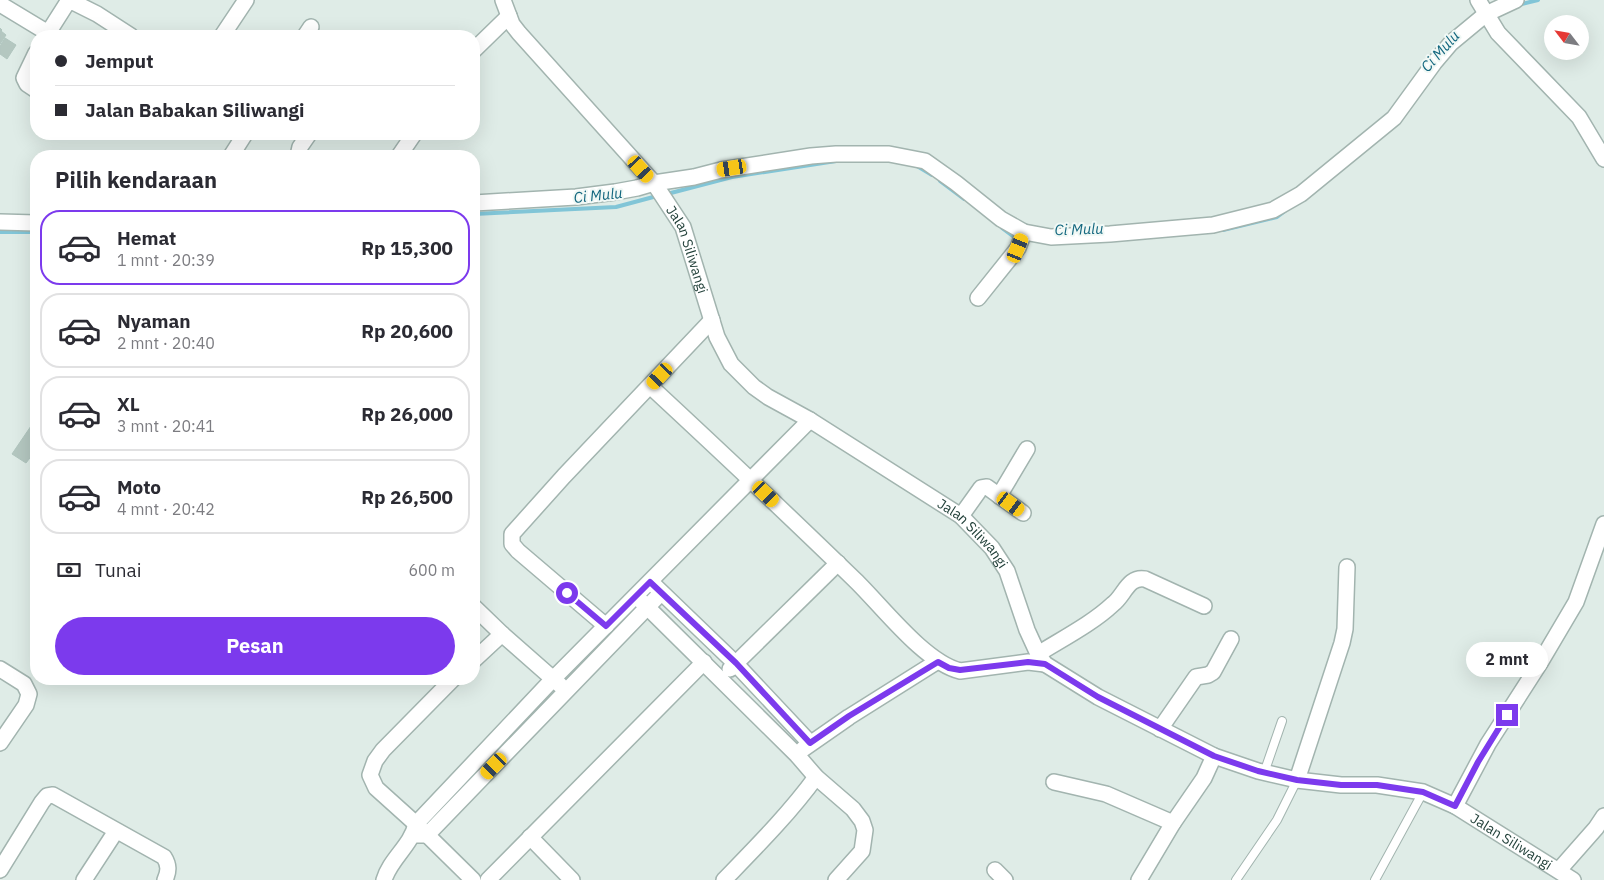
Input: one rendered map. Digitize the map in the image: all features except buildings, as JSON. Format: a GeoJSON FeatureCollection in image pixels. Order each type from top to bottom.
{"type":"FeatureCollection","features":[{"type":"Feature","properties":{"kind":"street"},"geometry":{"type":"LineString","coordinates":[[50,30],[68,0],[97,14],[122,30]]}},
{"type":"Feature","properties":{"kind":"street"},"geometry":{"type":"LineString","coordinates":[[226,30],[246,0]]}},
{"type":"Feature","properties":{"kind":"street","name":"Jalan Siliwangi"},"geometry":{"type":"LineString","coordinates":[[503,0],[516,28],[549,68],[654,184],[672,209],[683,227],[722,350],[730,364],[754,388],[810,420],[961,516],[992,548],[1007,571],[1027,630],[1042,659],[1098,697],[1214,756],[1264,773],[1297,780],[1341,785],[1377,785],[1423,792],[1455,806],[1560,870],[1573,880]]}},
{"type":"Feature","properties":{"kind":"street"},"geometry":{"type":"LineString","coordinates":[[1478,0],[1489,19],[1535,73],[1579,117],[1604,159]]}},
{"type":"Feature","properties":{"kind":"street"},"geometry":{"type":"LineString","coordinates":[[480,203],[576,197],[638,188],[721,170],[811,156],[889,154],[924,161],[956,183],[1001,219],[1024,233],[1051,237],[1213,225],[1273,210],[1301,194],[1389,123],[1451,43],[1516,0]]}},
{"type":"Feature","properties":{"kind":"street"},"geometry":{"type":"LineString","coordinates":[[0,4],[39,30]]}},
{"type":"Feature","properties":{"kind":"street"},"geometry":{"type":"LineString","coordinates":[[480,44],[509,16]]}},
{"type":"Feature","properties":{"kind":"street"},"geometry":{"type":"LineString","coordinates":[[30,66],[24,78],[30,86]]}},
{"type":"Feature","properties":{"kind":"street"},"geometry":{"type":"LineString","coordinates":[[0,222],[30,223]]}},
{"type":"Feature","properties":{"kind":"street"},"geometry":{"type":"LineString","coordinates":[[978,298],[1018,248],[1024,233]]}},
{"type":"Feature","properties":{"kind":"street"},"geometry":{"type":"LineString","coordinates":[[606,626],[518,551],[511,539],[512,534],[564,476],[712,320]]}},
{"type":"Feature","properties":{"kind":"street"},"geometry":{"type":"LineString","coordinates":[[650,386],[838,563],[918,644],[938,662],[949,668],[960,670],[1042,659],[1113,605],[1130,582],[1137,579],[1145,579],[1204,606]]}},
{"type":"Feature","properties":{"kind":"street"},"geometry":{"type":"LineString","coordinates":[[384,880],[386,872],[496,740],[553,679],[810,420]]}},
{"type":"Feature","properties":{"kind":"street"},"geometry":{"type":"LineString","coordinates":[[999,496],[1027,449]]}},
{"type":"Feature","properties":{"kind":"street"},"geometry":{"type":"LineString","coordinates":[[961,516],[981,488],[987,487],[1023,513]]}},
{"type":"Feature","properties":{"kind":"street"},"geometry":{"type":"LineString","coordinates":[[1455,806],[1488,744],[1540,663],[1576,602],[1604,524]]}},
{"type":"Feature","properties":{"kind":"street"},"geometry":{"type":"LineString","coordinates":[[720,679],[838,563]]}},
{"type":"Feature","properties":{"kind":"street"},"geometry":{"type":"LineString","coordinates":[[1297,780],[1342,643],[1345,629],[1348,566]]}},
{"type":"Feature","properties":{"kind":"street"},"geometry":{"type":"LineString","coordinates":[[650,582],[736,663],[810,743]]}},
{"type":"Feature","properties":{"kind":"street"},"geometry":{"type":"LineString","coordinates":[[419,831],[507,752],[661,593]]}},
{"type":"Feature","properties":{"kind":"street"},"geometry":{"type":"LineString","coordinates":[[636,596],[816,776],[854,809],[862,821],[865,830],[862,852],[836,880]]}},
{"type":"Feature","properties":{"kind":"street"},"geometry":{"type":"LineString","coordinates":[[480,613],[567,691]]}},
{"type":"Feature","properties":{"kind":"street"},"geometry":{"type":"LineString","coordinates":[[480,654],[502,634]]}},
{"type":"Feature","properties":{"kind":"street"},"geometry":{"type":"LineString","coordinates":[[1160,730],[1196,677],[1208,675],[1212,672],[1231,638]]}},
{"type":"Feature","properties":{"kind":"street"},"geometry":{"type":"LineString","coordinates":[[488,880],[704,662]]}},
{"type":"Feature","properties":{"kind":"street"},"geometry":{"type":"LineString","coordinates":[[797,755],[810,743],[849,716],[938,662]]}},
{"type":"Feature","properties":{"kind":"street"},"geometry":{"type":"LineString","coordinates":[[0,670],[24,684],[29,694],[26,705],[0,743]]}},
{"type":"Feature","properties":{"kind":"street"},"geometry":{"type":"LineString","coordinates":[[442,685],[383,750],[375,761],[370,775],[376,788],[419,831],[474,880]]}},
{"type":"Feature","properties":{"kind":"street"},"geometry":{"type":"LineString","coordinates":[[496,740],[507,752]]}},
{"type":"Feature","properties":{"kind":"street"},"geometry":{"type":"LineString","coordinates":[[1139,880],[1172,823],[1204,778],[1214,756]]}},
{"type":"Feature","properties":{"kind":"street"},"geometry":{"type":"LineString","coordinates":[[724,880],[803,795],[816,776]]}},
{"type":"Feature","properties":{"kind":"street"},"geometry":{"type":"LineString","coordinates":[[1054,782],[1106,794],[1172,823]]}},
{"type":"Feature","properties":{"kind":"street"},"geometry":{"type":"LineString","coordinates":[[0,870],[42,802],[50,795],[59,797],[164,857],[168,866],[168,874],[165,880]]}},
{"type":"Feature","properties":{"kind":"street"},"geometry":{"type":"LineString","coordinates":[[1560,870],[1604,816]]}},
{"type":"Feature","properties":{"kind":"street"},"geometry":{"type":"LineString","coordinates":[[84,880],[116,831]]}},
{"type":"Feature","properties":{"kind":"street"},"geometry":{"type":"LineString","coordinates":[[530,837],[572,880]]}},
{"type":"Feature","properties":{"kind":"lane"},"geometry":{"type":"LineString","coordinates":[[1264,773],[1282,722]]}},
{"type":"Feature","properties":{"kind":"lane"},"geometry":{"type":"LineString","coordinates":[[1236,880],[1277,820],[1297,780]]}},
{"type":"Feature","properties":{"kind":"lane"},"geometry":{"type":"LineString","coordinates":[[1375,880],[1423,792]]}},
{"type":"Feature","properties":{"kind":"waterway","name":"Ci Mulu"},"geometry":{"type":"LineString","coordinates":[[1518,5],[1538,0]]}},
{"type":"Feature","properties":{"kind":"waterway","name":"Ci Mulu"},"geometry":{"type":"LineString","coordinates":[[667,194],[732,177],[836,161]]}},
{"type":"Feature","properties":{"kind":"waterway","name":"Ci Mulu"},"geometry":{"type":"LineString","coordinates":[[917,166],[932,175]]}},
{"type":"Feature","properties":{"kind":"waterway","name":"Ci Mulu"},"geometry":{"type":"LineString","coordinates":[[940,181],[964,199]]}},
{"type":"Feature","properties":{"kind":"waterway","name":"Ci Mulu"},"geometry":{"type":"LineString","coordinates":[[480,214],[616,207],[657,196]]}},
{"type":"Feature","properties":{"kind":"waterway","name":"Ci Mulu"},"geometry":{"type":"LineString","coordinates":[[1223,230],[1277,217],[1285,211]]}},
{"type":"Feature","properties":{"kind":"waterway","name":"Ci Mulu"},"geometry":{"type":"LineString","coordinates":[[1002,228],[1014,237],[1019,238]]}},
{"type":"Feature","properties":{"kind":"waterway","name":"Ci Mulu"},"geometry":{"type":"LineString","coordinates":[[0,232],[30,232]]}},
{"type":"Feature","properties":{"kind":"route"},"geometry":{"type":"LineString","coordinates":[[567,593],[606,626],[650,582],[736,663],[810,743],[849,716],[938,662],[949,668],[960,670],[1028,662],[1045,664],[1098,697],[1174,737],[1214,756],[1258,771],[1297,780],[1341,785],[1377,785],[1423,792],[1455,806],[1488,744],[1507,715]]}}]}
